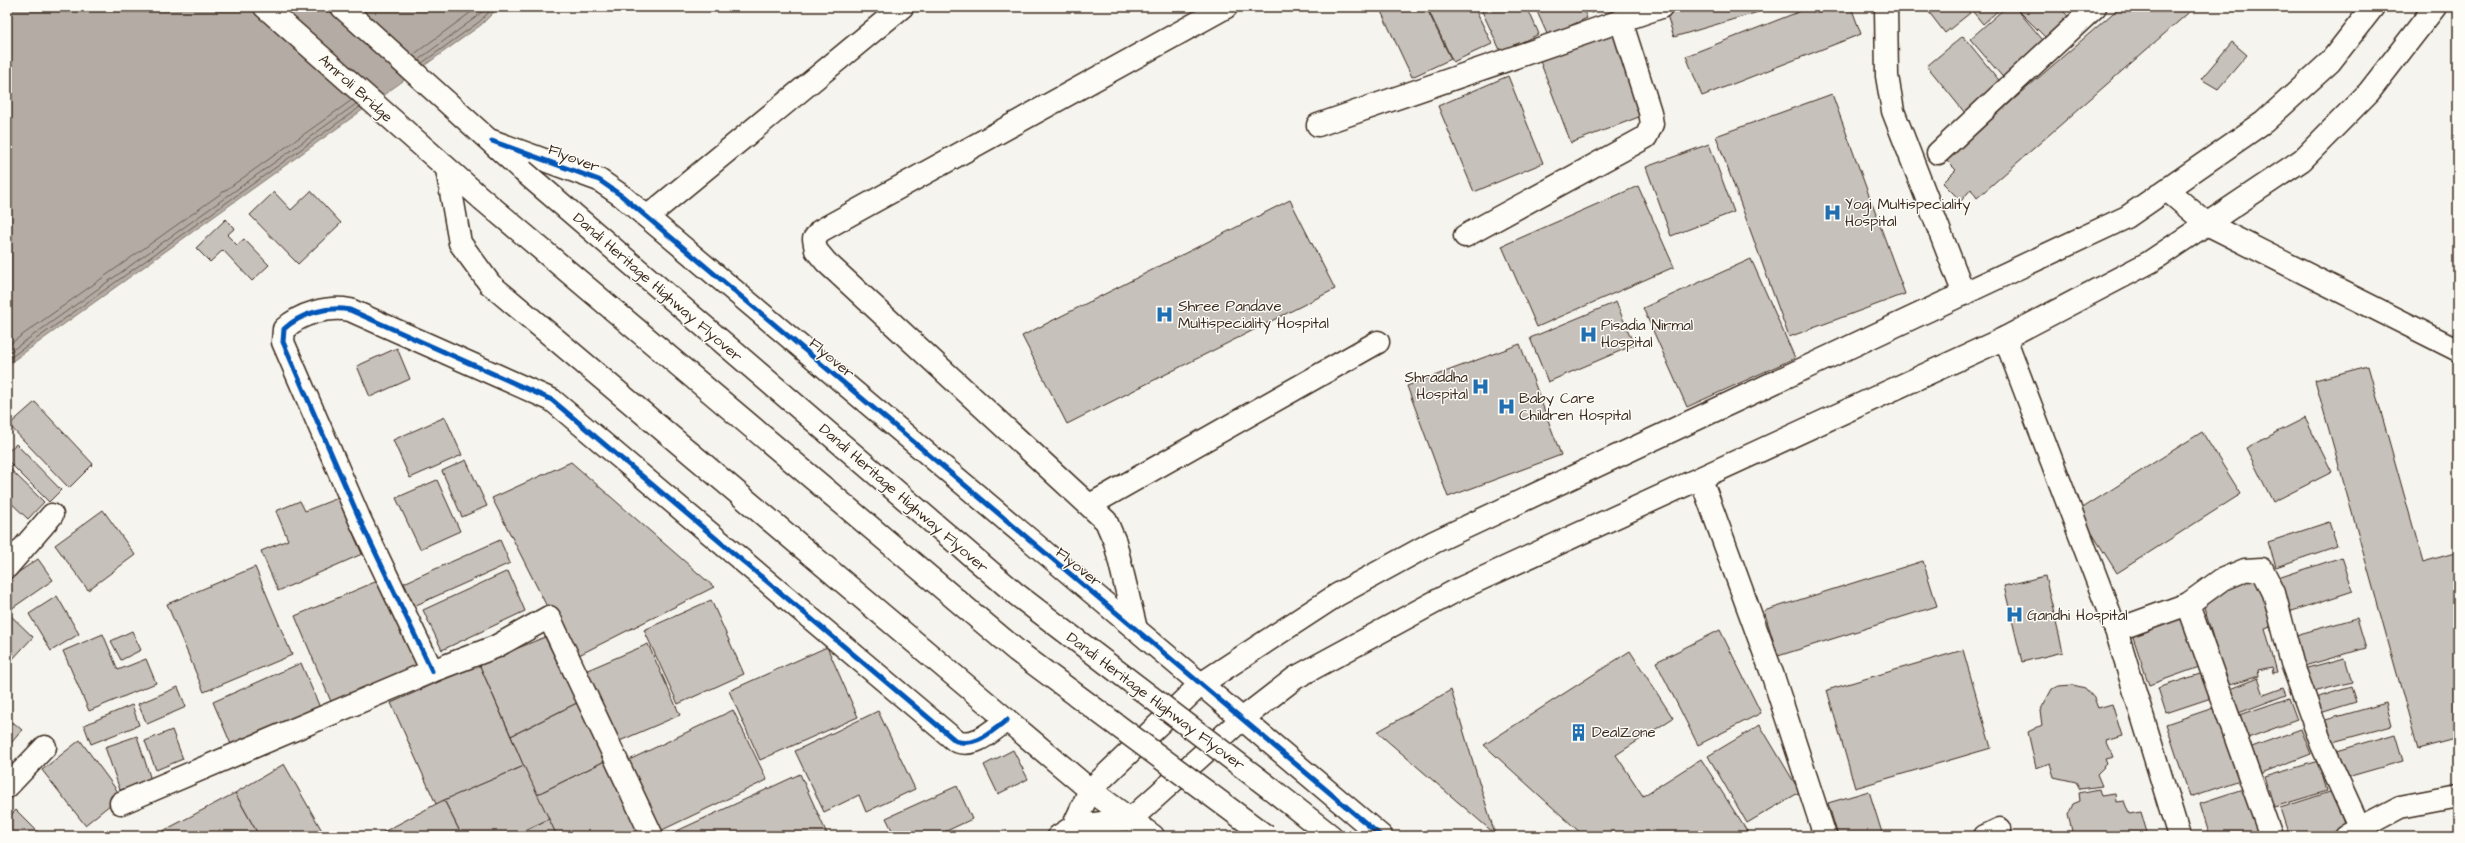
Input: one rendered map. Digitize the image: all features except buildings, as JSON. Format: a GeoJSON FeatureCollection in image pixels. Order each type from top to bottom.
{"type":"FeatureCollection","features":[{"type":"Feature","properties":{"kind":"main road","name":"Amroli Bridge"},"geometry":{"type":"LineString","coordinates":[[265,7],[447,169]]}},
{"type":"Feature","properties":{"kind":"main road"},"geometry":{"type":"LineString","coordinates":[[342,7],[492,141]]}},
{"type":"Feature","properties":{"kind":"main road"},"geometry":{"type":"LineString","coordinates":[[647,217],[902,7]]}},
{"type":"Feature","properties":{"kind":"main road"},"geometry":{"type":"LineString","coordinates":[[1136,629],[1115,542],[1106,521],[826,262],[816,250],[814,239],[820,231],[1226,7]]}},
{"type":"Feature","properties":{"kind":"main road"},"geometry":{"type":"LineString","coordinates":[[1318,126],[1661,7]]}},
{"type":"Feature","properties":{"kind":"main road"},"geometry":{"type":"LineString","coordinates":[[1886,7],[1887,76],[1893,111],[1964,294]]}},
{"type":"Feature","properties":{"kind":"main road"},"geometry":{"type":"LineString","coordinates":[[1938,153],[2095,7]]}},
{"type":"Feature","properties":{"kind":"main road"},"geometry":{"type":"LineString","coordinates":[[1065,833],[1090,790],[1201,684],[1337,596],[1434,542],[2127,217],[2264,122],[2330,62],[2373,7]]}},
{"type":"Feature","properties":{"kind":"main road"},"geometry":{"type":"LineString","coordinates":[[1065,833],[1131,818],[1242,719],[1295,678],[1459,589],[2005,338],[2150,262],[2302,160],[2369,92],[2435,7]]}},
{"type":"Feature","properties":{"kind":"main road"},"geometry":{"type":"LineString","coordinates":[[1465,236],[1646,137],[1652,124],[1650,112],[1621,21]]}},
{"type":"Feature","properties":{"kind":"main road","name":"Flyover"},"geometry":{"type":"LineString","coordinates":[[492,141],[599,180],[647,217],[1061,568],[1136,629],[1382,836]]}},
{"type":"Feature","properties":{"kind":"main road","name":"Dandi Heritage Highway Flyover"},"geometry":{"type":"LineString","coordinates":[[492,141],[529,176],[1016,594],[1331,836]]}},
{"type":"Feature","properties":{"kind":"main road"},"geometry":{"type":"LineString","coordinates":[[447,169],[460,243],[490,284],[1090,790],[1131,818],[1153,836]]}},
{"type":"Feature","properties":{"kind":"main road"},"geometry":{"type":"LineString","coordinates":[[447,169],[1017,651],[1266,836]]}},
{"type":"Feature","properties":{"kind":"main road"},"geometry":{"type":"LineString","coordinates":[[2167,190],[2207,224],[2458,350]]}},
{"type":"Feature","properties":{"kind":"main road"},"geometry":{"type":"LineString","coordinates":[[432,671],[360,520],[283,342],[284,329],[295,319],[335,307],[350,310],[552,400],[956,741],[966,744],[979,740],[1007,720]]}},
{"type":"Feature","properties":{"kind":"main road"},"geometry":{"type":"LineString","coordinates":[[2005,338],[2116,630],[2179,836]]}},
{"type":"Feature","properties":{"kind":"main road"},"geometry":{"type":"LineString","coordinates":[[1090,505],[1378,342]]}},
{"type":"Feature","properties":{"kind":"main road"},"geometry":{"type":"LineString","coordinates":[[1701,478],[1773,676],[1825,836]]}},
{"type":"Feature","properties":{"kind":"main road"},"geometry":{"type":"LineString","coordinates":[[7,567],[52,515]]}},
{"type":"Feature","properties":{"kind":"main road"},"geometry":{"type":"LineString","coordinates":[[2116,630],[2188,604],[2221,580],[2245,570],[2262,569],[2274,593],[2292,663],[2352,832],[2400,806],[2458,796]]}},
{"type":"Feature","properties":{"kind":"main road"},"geometry":{"type":"LineString","coordinates":[[2188,604],[2271,836]]}},
{"type":"Feature","properties":{"kind":"main road"},"geometry":{"type":"LineString","coordinates":[[120,803],[432,671],[495,647],[549,617],[652,836]]}},
{"type":"Feature","properties":{"kind":"main road"},"geometry":{"type":"LineString","coordinates":[[7,787],[45,747]]}},
{"type":"Feature","properties":{"kind":"water"},"geometry":{"type":"Polygon","coordinates":[[[7,7],[499,7],[481,25],[7,365],[7,7]]]}},
{"type":"Feature","properties":{"kind":"cycle path"},"geometry":{"type":"LineString","coordinates":[[492,141],[599,180],[622,196],[1381,836]]}},
{"type":"Feature","properties":{"kind":"cycle path"},"geometry":{"type":"LineString","coordinates":[[432,671],[360,520],[283,342],[284,329],[298,319],[315,312],[333,309],[350,310],[552,400],[956,741],[963,743],[977,740],[1007,720]]}},
{"type":"Feature","properties":{"kind":"place","name":"Yogi Multispeciality Hospital"},"geometry":{"type":"Point","coordinates":[1832,213]}},
{"type":"Feature","properties":{"kind":"place","name":"Shree Pandave Multispeciality Hospital"},"geometry":{"type":"Point","coordinates":[1165,315]}},
{"type":"Feature","properties":{"kind":"place","name":"Pisadia Nirmal Hospital"},"geometry":{"type":"Point","coordinates":[1588,334]}},
{"type":"Feature","properties":{"kind":"place","name":"Shraddha Hospital"},"geometry":{"type":"Point","coordinates":[1481,386]}},
{"type":"Feature","properties":{"kind":"place","name":"Baby Care Children Hospital"},"geometry":{"type":"Point","coordinates":[1506,407]}},
{"type":"Feature","properties":{"kind":"place","name":"Gandhi Hospital"},"geometry":{"type":"Point","coordinates":[2014,615]}},
{"type":"Feature","properties":{"kind":"place","name":"DealZone"},"geometry":{"type":"Point","coordinates":[1579,732]}}]}
